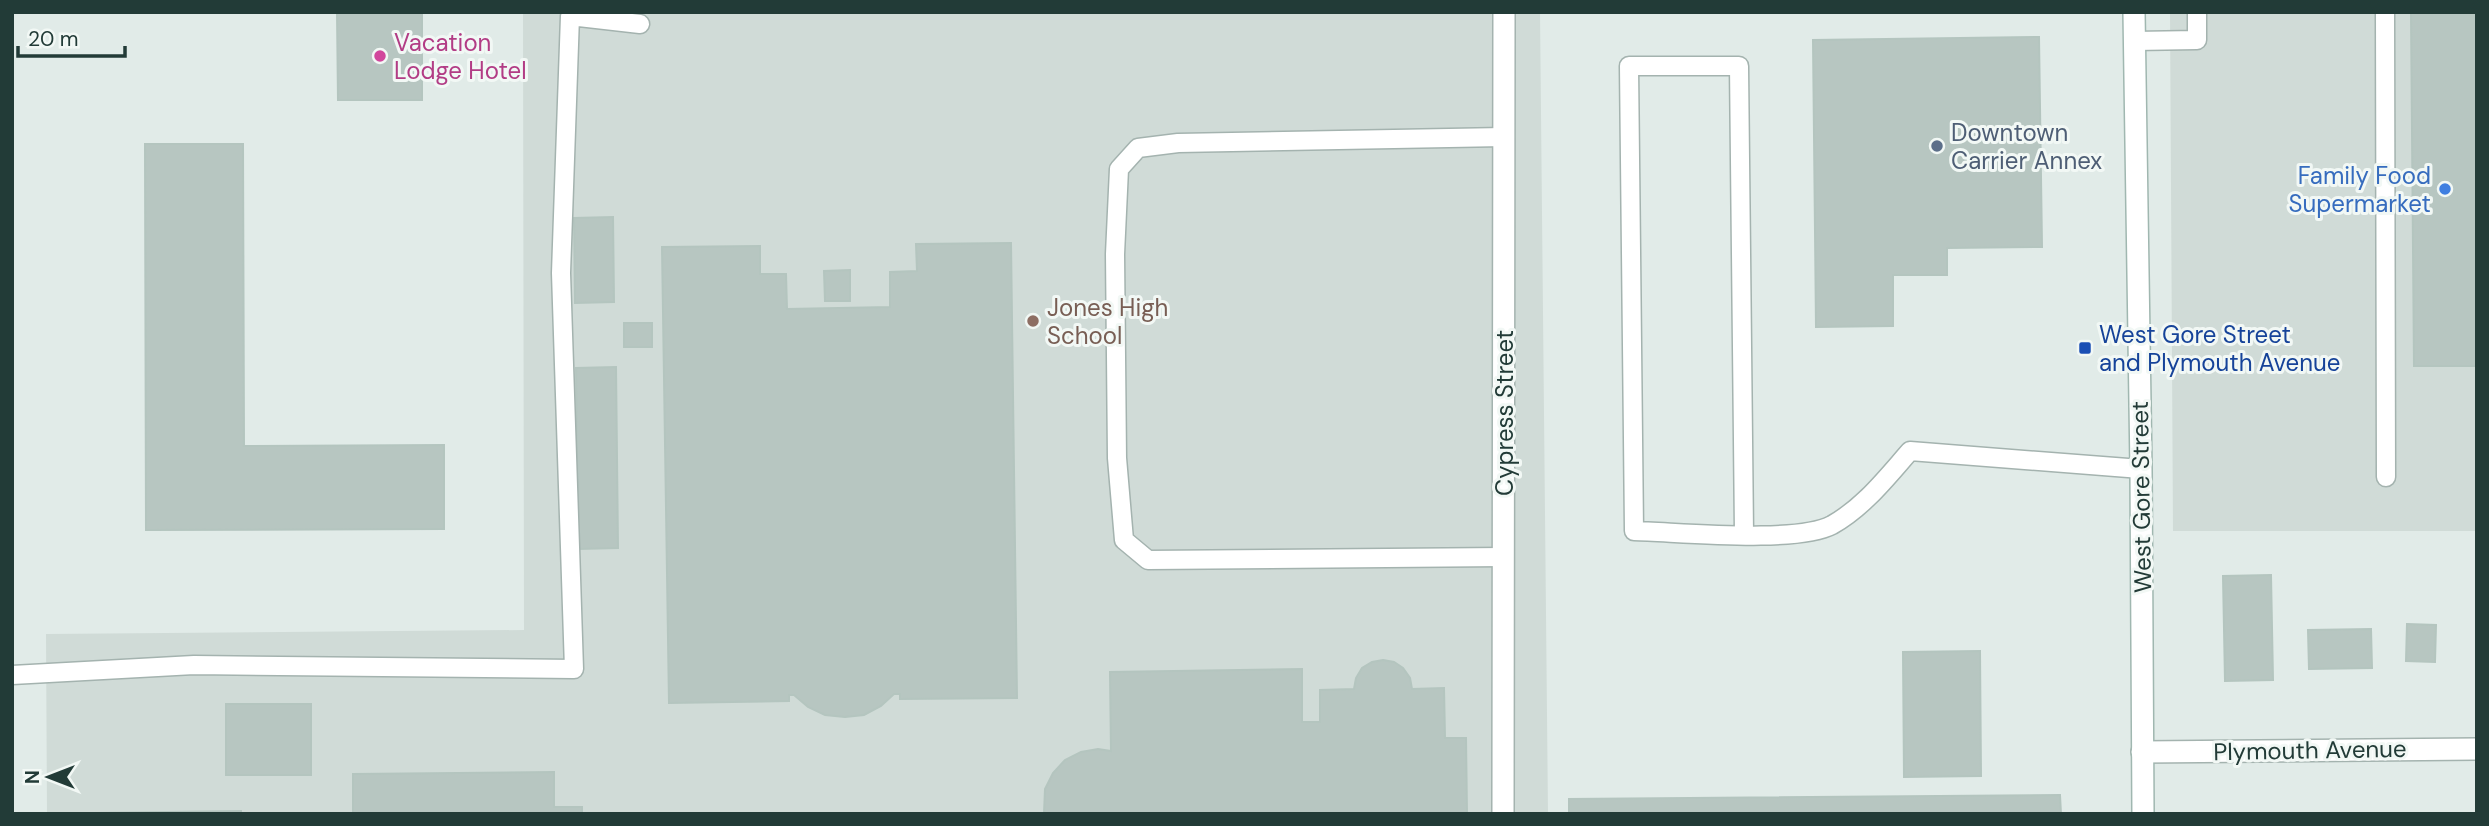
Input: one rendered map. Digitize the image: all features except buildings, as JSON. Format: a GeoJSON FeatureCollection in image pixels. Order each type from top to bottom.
{"type":"FeatureCollection","features":[{"type":"Feature","properties":{"kind":"street","name":"Cypress Street"},"geometry":{"type":"LineString","coordinates":[[1503,814],[1504,12]]}},
{"type":"Feature","properties":{"kind":"street","name":"West Gore Street"},"geometry":{"type":"LineString","coordinates":[[2134,12],[2143,814]]}},
{"type":"Feature","properties":{"kind":"street","name":"Plymouth Avenue"},"geometry":{"type":"LineString","coordinates":[[2142,752],[2477,748]]}},
{"type":"Feature","properties":{"kind":"lane"},"geometry":{"type":"LineString","coordinates":[[2134,41],[2197,40],[2197,12]]}},
{"type":"Feature","properties":{"kind":"lane"},"geometry":{"type":"LineString","coordinates":[[2385,12],[2386,477]]}},
{"type":"Feature","properties":{"kind":"lane"},"geometry":{"type":"LineString","coordinates":[[12,675],[194,665],[574,669],[561,273],[570,16],[640,24]]}},
{"type":"Feature","properties":{"kind":"lane"},"geometry":{"type":"LineString","coordinates":[[1744,534],[1739,66],[1629,66],[1634,531],[1744,534],[1794,534],[1831,526],[1870,496],[1910,451],[2141,469]]}},
{"type":"Feature","properties":{"kind":"lane"},"geometry":{"type":"LineString","coordinates":[[1504,137],[1178,143],[1138,148],[1119,169],[1115,254],[1117,458],[1124,540],[1148,559],[1504,557]]}},
{"type":"Feature","properties":{"kind":"shaded area","name":"Jones High School"},"geometry":{"type":"Polygon","coordinates":[[[523,12],[1540,12],[1548,814],[47,814],[46,634],[524,630],[523,12]]]}},
{"type":"Feature","properties":{"kind":"shaded area"},"geometry":{"type":"Polygon","coordinates":[[[2170,12],[2477,12],[2477,531],[2173,531],[2170,12]]]}},
{"type":"Feature","properties":{"kind":"place","name":"Vacation Lodge Hotel"},"geometry":{"type":"Point","coordinates":[380,56]}},
{"type":"Feature","properties":{"kind":"place","name":"Downtown Carrier Annex"},"geometry":{"type":"Point","coordinates":[1937,146]}},
{"type":"Feature","properties":{"kind":"place","name":"Family Food Supermarket"},"geometry":{"type":"Point","coordinates":[2445,189]}},
{"type":"Feature","properties":{"kind":"place","name":"Jones High School"},"geometry":{"type":"Point","coordinates":[1033,321]}},
{"type":"Feature","properties":{"kind":"place","name":"West Gore Street and Plymouth Avenue"},"geometry":{"type":"Point","coordinates":[2085,348]}}]}
